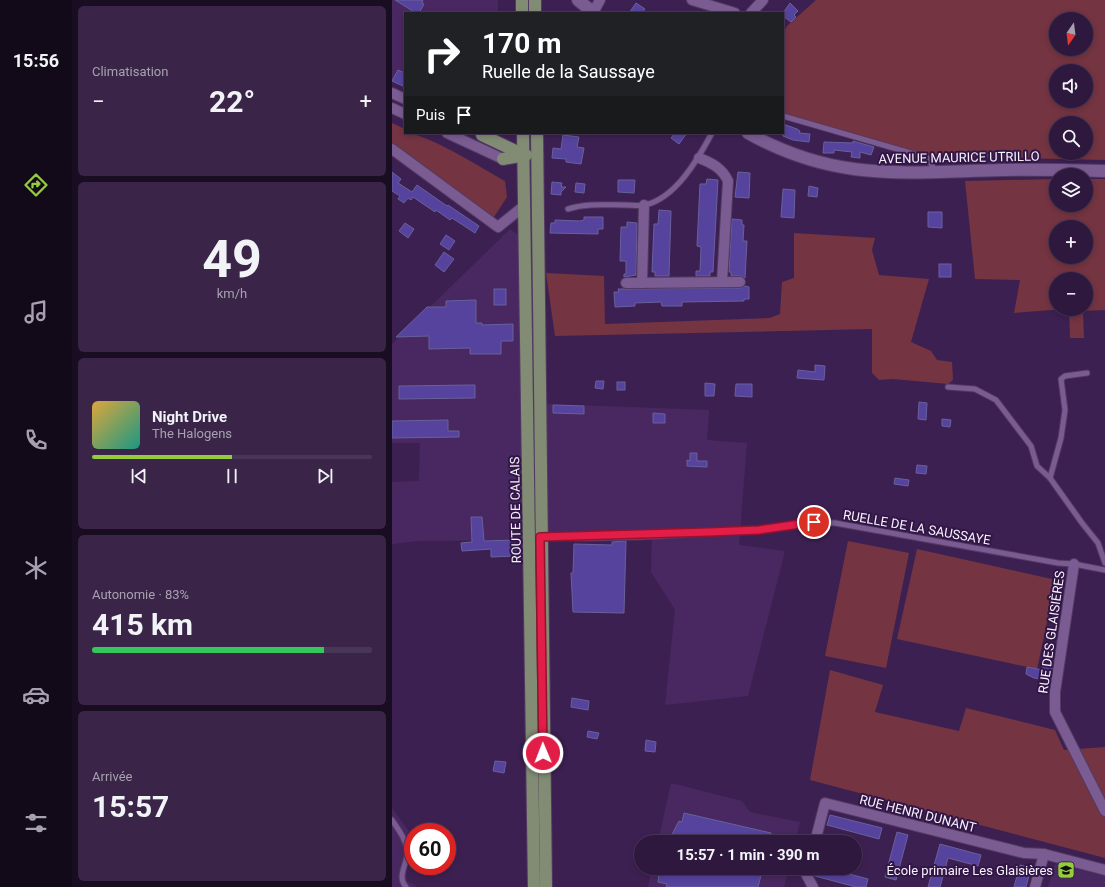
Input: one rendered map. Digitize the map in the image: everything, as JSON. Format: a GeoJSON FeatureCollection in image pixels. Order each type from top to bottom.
{"type":"FeatureCollection","features":[{"type":"Feature","properties":{"kind":"main road"},"geometry":{"type":"LineString","coordinates":[[522,0],[522,12]]}},
{"type":"Feature","properties":{"kind":"main road"},"geometry":{"type":"LineString","coordinates":[[535,0],[535,12]]}},
{"type":"Feature","properties":{"kind":"main road"},"geometry":{"type":"LineString","coordinates":[[578,0],[592,12]]}},
{"type":"Feature","properties":{"kind":"main road"},"geometry":{"type":"LineString","coordinates":[[480,134],[524,155]]}},
{"type":"Feature","properties":{"kind":"main road","name":"ROUTE DE CALAIS"},"geometry":{"type":"LineString","coordinates":[[523,134],[534,887]]}},
{"type":"Feature","properties":{"kind":"main road","name":"ROUTE DE CALAIS"},"geometry":{"type":"LineString","coordinates":[[536,134],[540,537],[546,887]]}},
{"type":"Feature","properties":{"kind":"main road","name":"AVENUE MAURICE UTRILLO"},"geometry":{"type":"LineString","coordinates":[[750,134],[788,152],[836,166],[891,173],[1032,169],[1105,171]]}},
{"type":"Feature","properties":{"kind":"main road"},"geometry":{"type":"LineString","coordinates":[[503,159],[524,155],[537,155]]}},
{"type":"Feature","properties":{"kind":"main road"},"geometry":{"type":"LineString","coordinates":[[503,159],[524,176]]}},
{"type":"Feature","properties":{"kind":"street"},"geometry":{"type":"LineString","coordinates":[[594,12],[600,0]]}},
{"type":"Feature","properties":{"kind":"street"},"geometry":{"type":"LineString","coordinates":[[692,0],[732,12]]}},
{"type":"Feature","properties":{"kind":"street"},"geometry":{"type":"LineString","coordinates":[[752,12],[763,0]]}},
{"type":"Feature","properties":{"kind":"street"},"geometry":{"type":"LineString","coordinates":[[392,92],[404,98]]}},
{"type":"Feature","properties":{"kind":"street"},"geometry":{"type":"LineString","coordinates":[[392,108],[404,114]]}},
{"type":"Feature","properties":{"kind":"street"},"geometry":{"type":"LineString","coordinates":[[449,134],[503,159]]}},
{"type":"Feature","properties":{"kind":"street"},"geometry":{"type":"LineString","coordinates":[[392,149],[498,227],[524,206]]}},
{"type":"Feature","properties":{"kind":"street"},"geometry":{"type":"LineString","coordinates":[[699,158],[715,165],[724,172],[728,181],[722,282]]}},
{"type":"Feature","properties":{"kind":"street"},"geometry":{"type":"LineString","coordinates":[[642,283],[644,205]]}},
{"type":"Feature","properties":{"kind":"street"},"geometry":{"type":"LineString","coordinates":[[626,283],[740,282]]}},
{"type":"Feature","properties":{"kind":"street","name":"RUE DES GLAISIÈRES"},"geometry":{"type":"LineString","coordinates":[[1074,564],[1055,692],[1055,712],[1105,811]]}},
{"type":"Feature","properties":{"kind":"street","name":"RUE HENRI DUNANT"},"geometry":{"type":"LineString","coordinates":[[817,835],[825,803],[1024,854],[1044,854],[1105,870]]}},
{"type":"Feature","properties":{"kind":"street"},"geometry":{"type":"LineString","coordinates":[[1035,887],[1044,854]]}},
{"type":"Feature","properties":{"kind":"street"},"geometry":{"type":"LineString","coordinates":[[806,875],[812,887]]}},
{"type":"Feature","properties":{"kind":"lane"},"geometry":{"type":"LineString","coordinates":[[784,116],[928,158],[935,172]]}},
{"type":"Feature","properties":{"kind":"lane"},"geometry":{"type":"LineString","coordinates":[[568,209],[580,205],[644,205],[673,191],[699,158],[711,134]]}},
{"type":"Feature","properties":{"kind":"lane"},"geometry":{"type":"LineString","coordinates":[[1050,478],[1061,438],[1065,410],[1061,379],[1065,376],[1087,373]]}},
{"type":"Feature","properties":{"kind":"lane"},"geometry":{"type":"LineString","coordinates":[[948,387],[975,389],[996,400],[1031,446],[1037,466],[1050,478],[1098,543],[1105,563]]}},
{"type":"Feature","properties":{"kind":"lane","name":"RUELLE DE LA SAUSSAYE"},"geometry":{"type":"LineString","coordinates":[[540,537],[759,530],[814,522],[835,523],[1105,570]]}},
{"type":"Feature","properties":{"kind":"lane"},"geometry":{"type":"LineString","coordinates":[[392,820],[405,842],[406,858],[402,881],[406,887]]}},
{"type":"Feature","properties":{"kind":"shaded area"},"geometry":{"type":"Polygon","coordinates":[[[392,0],[498,0],[498,12],[404,12],[404,87],[392,81],[392,0]]]}},
{"type":"Feature","properties":{"kind":"shaded area"},"geometry":{"type":"Polygon","coordinates":[[[816,0],[1105,0],[1105,160],[1093,160],[1093,116],[1049,116],[1049,159],[929,156],[784,115],[784,31],[787,26],[816,0]]]}},
{"type":"Feature","properties":{"kind":"shaded area"},"geometry":{"type":"Polygon","coordinates":[[[392,123],[404,129],[404,134],[415,135],[441,145],[505,181],[507,197],[494,217],[392,145],[392,123]]]}},
{"type":"Feature","properties":{"kind":"shaded area"},"geometry":{"type":"Polygon","coordinates":[[[1049,179],[1049,212],[1093,212],[1093,179],[1105,179],[1105,310],[1093,311],[1093,272],[1049,272],[1049,310],[1014,313],[1020,280],[975,279],[965,181],[1049,179]]]}},
{"type":"Feature","properties":{"kind":"shaded area"},"geometry":{"type":"Polygon","coordinates":[[[510,229],[518,235],[521,403],[709,410],[707,440],[747,443],[739,545],[785,551],[748,696],[665,705],[675,610],[651,572],[652,539],[417,541],[392,544],[392,482],[419,481],[420,443],[392,443],[392,344],[510,229]]]}},
{"type":"Feature","properties":{"kind":"shaded area"},"geometry":{"type":"Polygon","coordinates":[[[794,233],[875,238],[872,250],[879,275],[929,279],[911,342],[931,351],[937,360],[952,362],[953,380],[948,384],[893,379],[879,380],[872,373],[872,329],[555,336],[546,273],[604,276],[605,324],[770,318],[780,314],[782,282],[794,278],[794,233]]]}},
{"type":"Feature","properties":{"kind":"shaded area"},"geometry":{"type":"Polygon","coordinates":[[[1069,316],[1083,316],[1084,338],[1070,338],[1069,316]]]}},
{"type":"Feature","properties":{"kind":"shaded area"},"geometry":{"type":"Polygon","coordinates":[[[848,541],[909,553],[886,668],[825,656],[848,541]]]}},
{"type":"Feature","properties":{"kind":"shaded area"},"geometry":{"type":"Polygon","coordinates":[[[917,549],[1056,580],[1037,669],[897,639],[917,549]]]}},
{"type":"Feature","properties":{"kind":"shaded area"},"geometry":{"type":"Polygon","coordinates":[[[830,670],[883,685],[875,712],[959,731],[966,708],[1055,730],[1064,750],[1105,747],[1105,858],[810,780],[830,670]]]}},
{"type":"Feature","properties":{"kind":"shaded area"},"geometry":{"type":"Polygon","coordinates":[[[671,783],[742,801],[750,812],[800,822],[797,835],[660,835],[671,783]]]}},
{"type":"Feature","properties":{"kind":"shaded area"},"geometry":{"type":"Polygon","coordinates":[[[392,808],[404,825],[404,875],[406,875],[407,881],[417,887],[392,887],[392,808]]]}},
{"type":"Feature","properties":{"kind":"shaded area","name":"École primaire Les Glaisières"},"geometry":{"type":"Polygon","coordinates":[[[1055,864],[1105,876],[1105,887],[1048,887],[1055,864]]]}},
{"type":"Feature","properties":{"kind":"shaded area"},"geometry":{"type":"Polygon","coordinates":[[[651,875],[787,875],[784,887],[648,887],[651,875]]]}},
{"type":"Feature","properties":{"kind":"building"},"geometry":{"type":"Polygon","coordinates":[[[395,0],[423,0],[422,3],[424,4],[420,12],[414,12],[395,0]]]}},
{"type":"Feature","properties":{"kind":"building"},"geometry":{"type":"Polygon","coordinates":[[[636,3],[645,9],[643,12],[630,12],[636,3]]]}},
{"type":"Feature","properties":{"kind":"building"},"geometry":{"type":"Polygon","coordinates":[[[790,3],[798,11],[794,15],[796,17],[791,22],[784,17],[784,12],[790,3]]]}},
{"type":"Feature","properties":{"kind":"building"},"geometry":{"type":"Polygon","coordinates":[[[398,70],[404,73],[404,87],[392,81],[398,70]]]}},
{"type":"Feature","properties":{"kind":"building"},"geometry":{"type":"Polygon","coordinates":[[[784,124],[797,129],[800,131],[799,133],[810,134],[809,142],[793,140],[783,136],[784,124]]]}},
{"type":"Feature","properties":{"kind":"building"},"geometry":{"type":"Polygon","coordinates":[[[674,134],[686,134],[679,144],[671,138],[674,134]]]}},
{"type":"Feature","properties":{"kind":"building"},"geometry":{"type":"Polygon","coordinates":[[[563,135],[579,137],[577,147],[584,148],[581,164],[566,162],[566,159],[552,158],[553,148],[561,149],[563,135]]]}},
{"type":"Feature","properties":{"kind":"building"},"geometry":{"type":"Polygon","coordinates":[[[853,141],[874,147],[871,155],[860,152],[860,158],[851,157],[852,152],[834,150],[834,153],[823,153],[824,142],[853,143],[853,141]]]}},
{"type":"Feature","properties":{"kind":"building"},"geometry":{"type":"Polygon","coordinates":[[[392,172],[401,179],[398,183],[412,192],[417,185],[479,226],[475,233],[452,218],[450,220],[436,210],[435,212],[413,197],[411,200],[408,198],[404,203],[398,199],[400,196],[392,191],[392,172]]]}},
{"type":"Feature","properties":{"kind":"building"},"geometry":{"type":"Polygon","coordinates":[[[738,172],[750,173],[749,198],[735,197],[738,172]]]}},
{"type":"Feature","properties":{"kind":"building"},"geometry":{"type":"Polygon","coordinates":[[[707,179],[718,180],[713,272],[710,272],[710,276],[696,276],[696,271],[700,271],[701,247],[697,246],[700,184],[706,184],[707,179]]]}},
{"type":"Feature","properties":{"kind":"building"},"geometry":{"type":"Polygon","coordinates":[[[618,180],[635,180],[634,193],[618,192],[618,180]]]}},
{"type":"Feature","properties":{"kind":"building"},"geometry":{"type":"Polygon","coordinates":[[[552,182],[562,183],[561,187],[566,187],[561,192],[561,195],[551,194],[552,182]]]}},
{"type":"Feature","properties":{"kind":"building"},"geometry":{"type":"Polygon","coordinates":[[[576,183],[585,184],[584,193],[575,192],[576,183]]]}},
{"type":"Feature","properties":{"kind":"building"},"geometry":{"type":"Polygon","coordinates":[[[809,186],[818,188],[817,197],[808,196],[809,186]]]}},
{"type":"Feature","properties":{"kind":"building"},"geometry":{"type":"Polygon","coordinates":[[[783,189],[795,190],[794,218],[781,217],[783,189]]]}},
{"type":"Feature","properties":{"kind":"building"},"geometry":{"type":"Polygon","coordinates":[[[659,210],[671,211],[669,276],[655,276],[655,272],[652,272],[654,224],[658,224],[659,210]]]}},
{"type":"Feature","properties":{"kind":"building"},"geometry":{"type":"Polygon","coordinates":[[[928,212],[942,212],[942,228],[928,227],[928,212]]]}},
{"type":"Feature","properties":{"kind":"building"},"geometry":{"type":"Polygon","coordinates":[[[584,217],[603,217],[603,229],[598,229],[598,234],[550,233],[551,223],[555,223],[555,220],[580,221],[584,220],[584,217]]]}},
{"type":"Feature","properties":{"kind":"building"},"geometry":{"type":"Polygon","coordinates":[[[732,219],[742,220],[742,225],[744,225],[743,241],[747,241],[745,278],[740,276],[731,276],[731,272],[729,272],[732,219]]]}},
{"type":"Feature","properties":{"kind":"building"},"geometry":{"type":"Polygon","coordinates":[[[627,222],[637,223],[636,275],[624,277],[624,274],[626,274],[626,261],[620,261],[621,227],[627,227],[627,222]]]}},
{"type":"Feature","properties":{"kind":"building"},"geometry":{"type":"Polygon","coordinates":[[[405,223],[414,229],[408,238],[399,231],[405,223]]]}},
{"type":"Feature","properties":{"kind":"building"},"geometry":{"type":"Polygon","coordinates":[[[446,235],[455,241],[449,250],[440,244],[446,235]]]}},
{"type":"Feature","properties":{"kind":"building"},"geometry":{"type":"Polygon","coordinates":[[[444,252],[454,259],[444,272],[435,265],[444,252]]]}},
{"type":"Feature","properties":{"kind":"building"},"geometry":{"type":"Polygon","coordinates":[[[939,264],[951,264],[951,277],[939,277],[939,264]]]}},
{"type":"Feature","properties":{"kind":"building"},"geometry":{"type":"Polygon","coordinates":[[[745,286],[749,287],[749,299],[744,299],[744,301],[682,302],[682,306],[662,306],[661,302],[635,303],[635,306],[615,307],[614,292],[619,292],[618,289],[740,288],[745,286]]]}},
{"type":"Feature","properties":{"kind":"building"},"geometry":{"type":"Polygon","coordinates":[[[494,289],[506,289],[506,305],[494,305],[494,289]]]}},
{"type":"Feature","properties":{"kind":"building"},"geometry":{"type":"Polygon","coordinates":[[[476,300],[476,323],[482,323],[482,325],[513,324],[513,341],[501,341],[501,354],[470,354],[470,348],[429,349],[429,336],[396,337],[427,307],[446,307],[446,301],[476,300]]]}},
{"type":"Feature","properties":{"kind":"building"},"geometry":{"type":"Polygon","coordinates":[[[815,365],[825,366],[824,380],[797,378],[798,370],[815,372],[815,365]]]}},
{"type":"Feature","properties":{"kind":"building"},"geometry":{"type":"Polygon","coordinates":[[[596,381],[604,381],[603,389],[595,388],[596,381]]]}},
{"type":"Feature","properties":{"kind":"building"},"geometry":{"type":"Polygon","coordinates":[[[617,382],[625,382],[625,390],[617,390],[617,382]]]}},
{"type":"Feature","properties":{"kind":"building"},"geometry":{"type":"Polygon","coordinates":[[[705,383],[715,384],[714,396],[705,396],[705,383]]]}},
{"type":"Feature","properties":{"kind":"building"},"geometry":{"type":"Polygon","coordinates":[[[736,384],[752,384],[752,397],[735,396],[736,384]]]}},
{"type":"Feature","properties":{"kind":"building"},"geometry":{"type":"Polygon","coordinates":[[[475,385],[475,398],[399,399],[399,386],[475,385]]]}},
{"type":"Feature","properties":{"kind":"building"},"geometry":{"type":"Polygon","coordinates":[[[919,402],[927,403],[926,420],[918,419],[919,402]]]}},
{"type":"Feature","properties":{"kind":"building"},"geometry":{"type":"Polygon","coordinates":[[[553,405],[584,406],[584,414],[553,413],[553,405]]]}},
{"type":"Feature","properties":{"kind":"building"},"geometry":{"type":"Polygon","coordinates":[[[653,413],[665,414],[665,423],[653,423],[653,413]]]}},
{"type":"Feature","properties":{"kind":"building"},"geometry":{"type":"Polygon","coordinates":[[[942,419],[951,420],[950,427],[942,426],[942,419]]]}},
{"type":"Feature","properties":{"kind":"building"},"geometry":{"type":"Polygon","coordinates":[[[448,420],[448,431],[459,431],[459,437],[392,438],[392,421],[448,420]]]}},
{"type":"Feature","properties":{"kind":"building"},"geometry":{"type":"Polygon","coordinates":[[[690,453],[697,453],[697,461],[707,461],[707,467],[687,466],[687,460],[690,461],[690,453]]]}},
{"type":"Feature","properties":{"kind":"building"},"geometry":{"type":"Polygon","coordinates":[[[917,465],[927,466],[926,474],[916,473],[917,465]]]}},
{"type":"Feature","properties":{"kind":"building"},"geometry":{"type":"Polygon","coordinates":[[[895,478],[909,480],[908,486],[894,484],[895,478]]]}},
{"type":"Feature","properties":{"kind":"building"},"geometry":{"type":"Polygon","coordinates":[[[471,517],[482,517],[484,541],[515,540],[516,556],[491,557],[491,549],[462,551],[461,543],[472,542],[471,517]]]}},
{"type":"Feature","properties":{"kind":"building"},"geometry":{"type":"Polygon","coordinates":[[[626,541],[624,613],[573,612],[571,573],[573,573],[574,544],[612,545],[612,542],[626,541]]]}},
{"type":"Feature","properties":{"kind":"building"},"geometry":{"type":"Polygon","coordinates":[[[1043,666],[1052,668],[1050,680],[1034,678],[1026,674],[1027,667],[1043,670],[1043,666]]]}},
{"type":"Feature","properties":{"kind":"building"},"geometry":{"type":"Polygon","coordinates":[[[572,698],[589,701],[588,710],[571,707],[572,698]]]}},
{"type":"Feature","properties":{"kind":"building"},"geometry":{"type":"Polygon","coordinates":[[[588,731],[599,733],[597,739],[587,737],[588,731]]]}},
{"type":"Feature","properties":{"kind":"building"},"geometry":{"type":"Polygon","coordinates":[[[646,740],[656,742],[655,752],[645,751],[646,740]]]}},
{"type":"Feature","properties":{"kind":"building"},"geometry":{"type":"Polygon","coordinates":[[[495,761],[506,762],[504,773],[493,771],[495,761]]]}},
{"type":"Feature","properties":{"kind":"building"},"geometry":{"type":"Polygon","coordinates":[[[684,813],[771,833],[771,835],[672,835],[679,821],[682,822],[684,813]]]}},
{"type":"Feature","properties":{"kind":"building"},"geometry":{"type":"Polygon","coordinates":[[[830,815],[882,828],[879,839],[827,825],[830,815]]]}},
{"type":"Feature","properties":{"kind":"building"},"geometry":{"type":"Polygon","coordinates":[[[897,832],[908,835],[896,880],[885,877],[897,832]]]}},
{"type":"Feature","properties":{"kind":"building"},"geometry":{"type":"Polygon","coordinates":[[[940,844],[981,855],[978,866],[948,858],[940,887],[928,887],[940,844]]]}},
{"type":"Feature","properties":{"kind":"building"},"geometry":{"type":"Polygon","coordinates":[[[1020,865],[1031,868],[1026,887],[1014,887],[1020,865]]]}},
{"type":"Feature","properties":{"kind":"building"},"geometry":{"type":"Polygon","coordinates":[[[659,875],[761,875],[758,887],[666,887],[667,884],[658,882],[659,875]]]}},
{"type":"Feature","properties":{"kind":"building"},"geometry":{"type":"Polygon","coordinates":[[[853,875],[868,879],[866,887],[856,887],[815,876],[853,875]]]}},
{"type":"Feature","properties":{"kind":"place","name":"École primaire Les Glaisières"},"geometry":{"type":"Point","coordinates":[1066,870]}},
{"type":"Feature","properties":{"kind":"route"},"geometry":{"type":"LineString","coordinates":[[543,753],[540,537],[637,536],[759,530],[814,522]]}}]}
